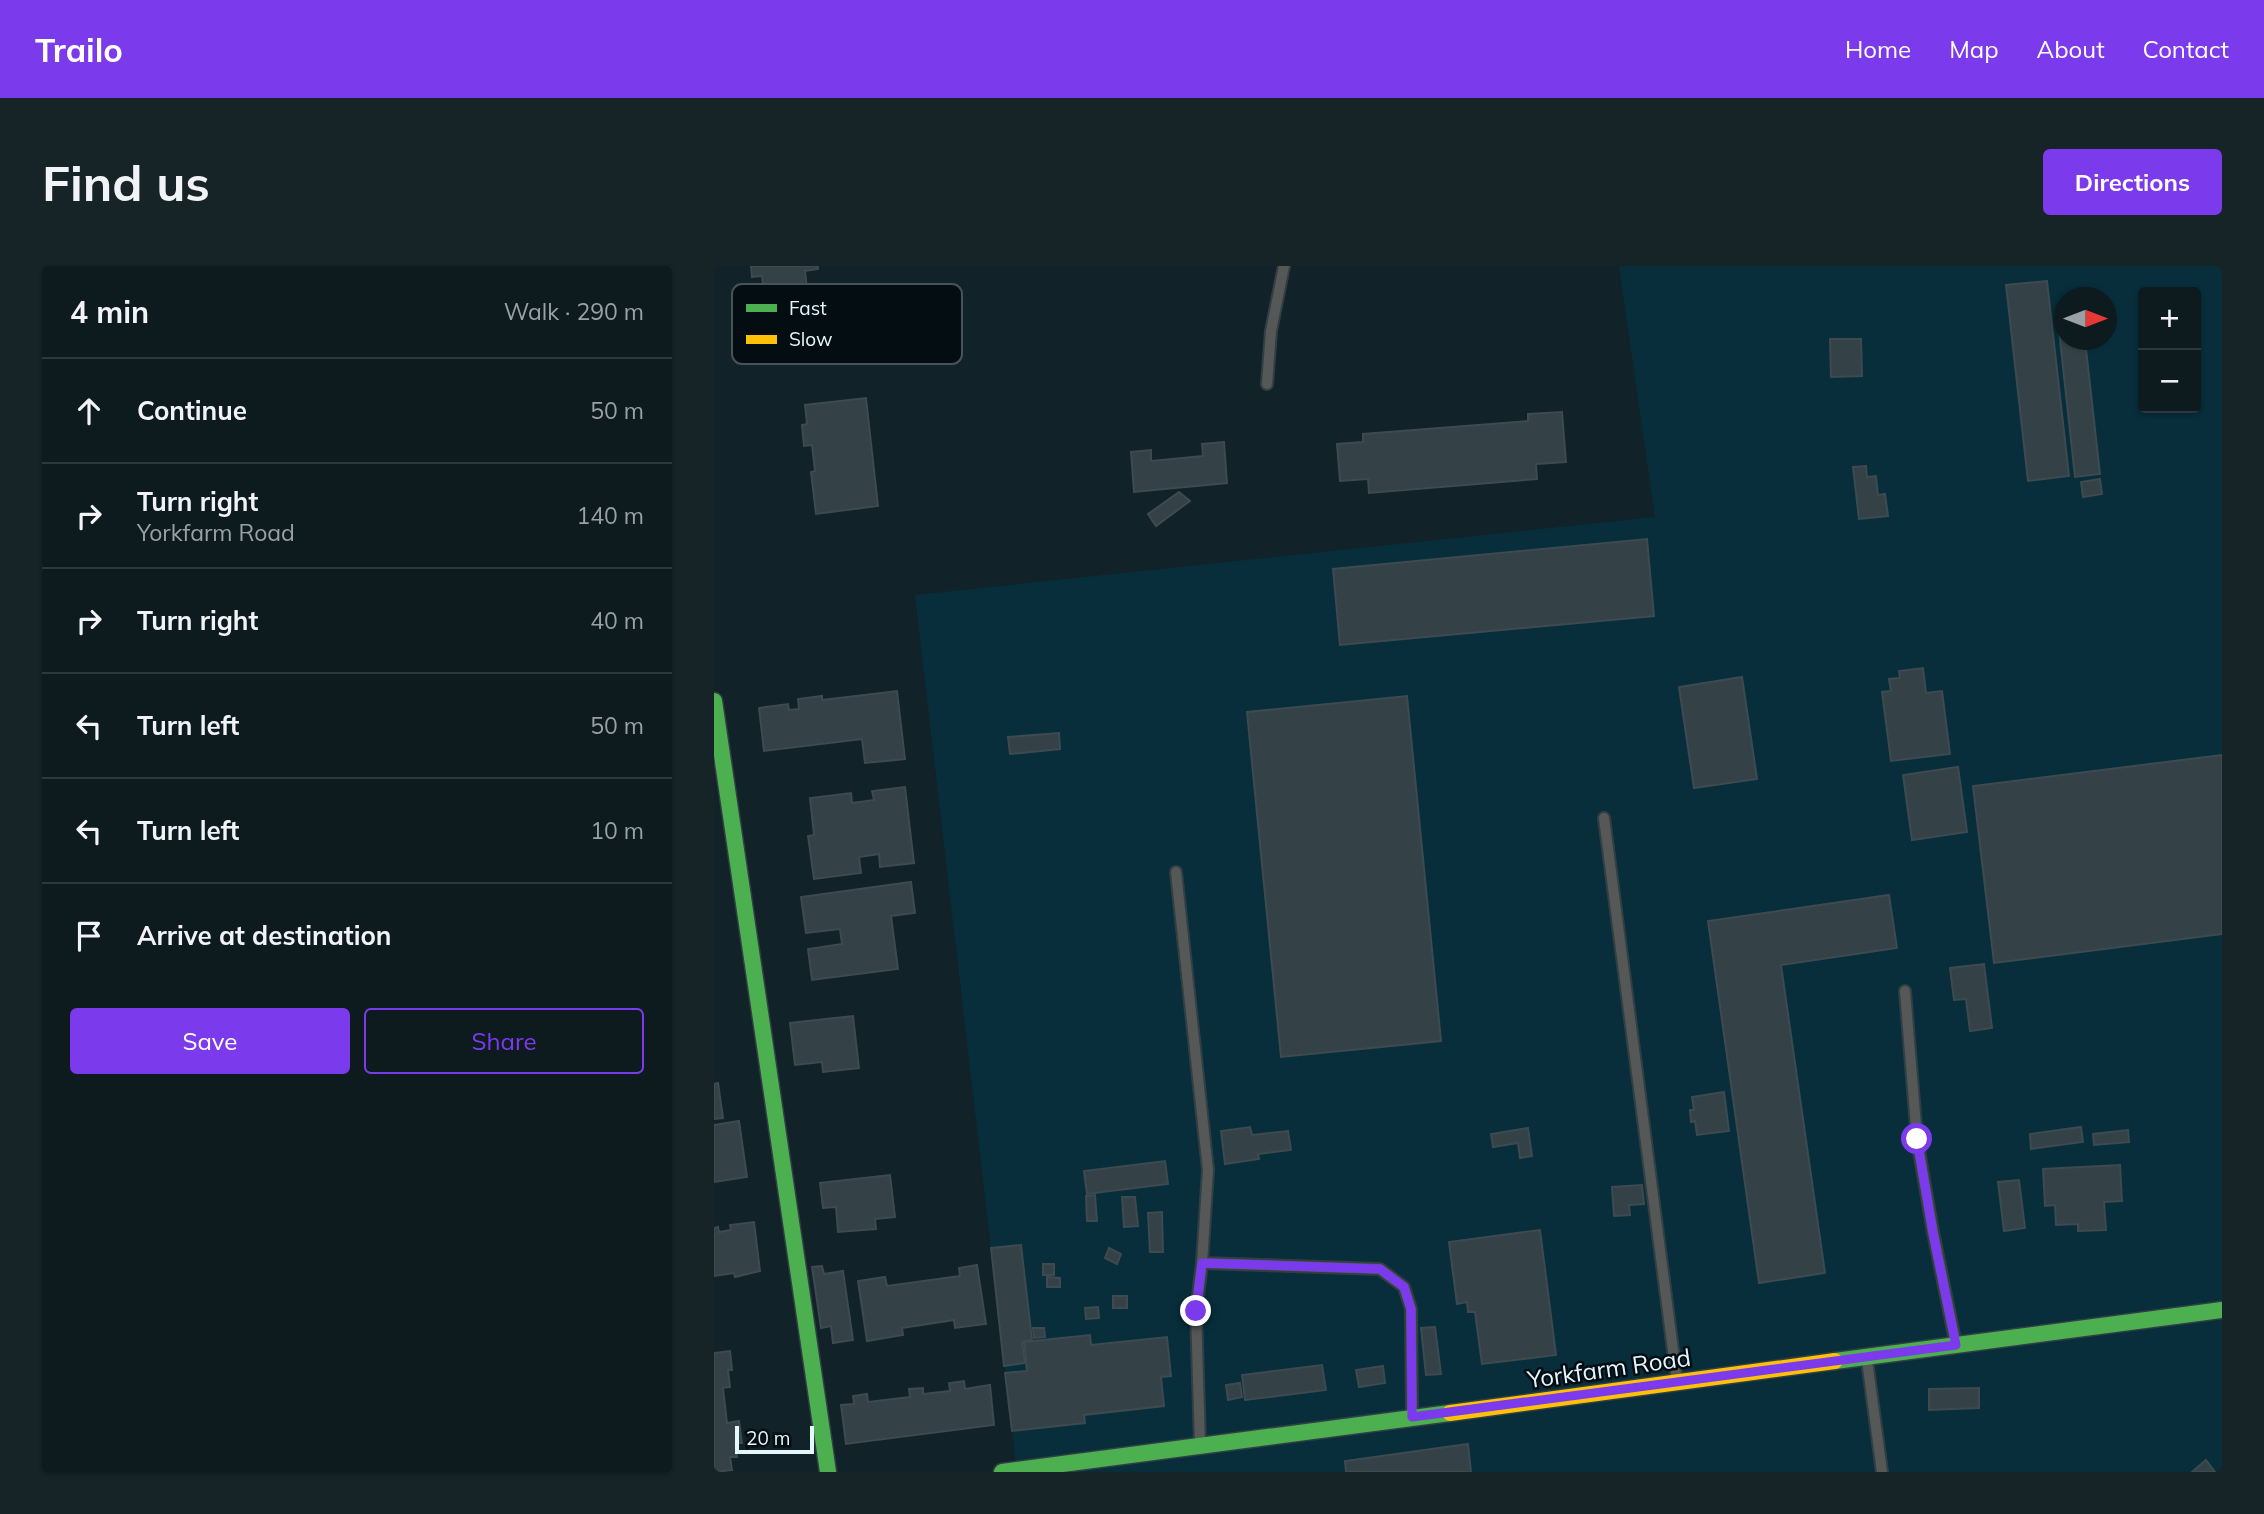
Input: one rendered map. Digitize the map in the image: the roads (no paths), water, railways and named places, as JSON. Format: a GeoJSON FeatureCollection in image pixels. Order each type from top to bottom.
{"type":"FeatureCollection","features":[{"type":"Feature","properties":{"kind":"street"},"geometry":{"type":"LineString","coordinates":[[714,701],[828,1472]]}},
{"type":"Feature","properties":{"kind":"street","name":"Yorkfarm Road"},"geometry":{"type":"LineString","coordinates":[[1002,1472],[2222,1310]]}},
{"type":"Feature","properties":{"kind":"lane"},"geometry":{"type":"LineString","coordinates":[[1267,384],[1271,331],[1284,266]]}},
{"type":"Feature","properties":{"kind":"lane"},"geometry":{"type":"LineString","coordinates":[[1604,818],[1677,1382]]}},
{"type":"Feature","properties":{"kind":"lane"},"geometry":{"type":"LineString","coordinates":[[1176,872],[1208,1170],[1196,1311],[1200,1446]]}},
{"type":"Feature","properties":{"kind":"lane"},"geometry":{"type":"LineString","coordinates":[[1905,991],[1917,1139],[1956,1345]]}},
{"type":"Feature","properties":{"kind":"lane"},"geometry":{"type":"LineString","coordinates":[[1202,1263],[1380,1269],[1404,1287],[1411,1309],[1412,1417]]}},
{"type":"Feature","properties":{"kind":"lane"},"geometry":{"type":"LineString","coordinates":[[1867,1357],[1882,1472]]}}]}
